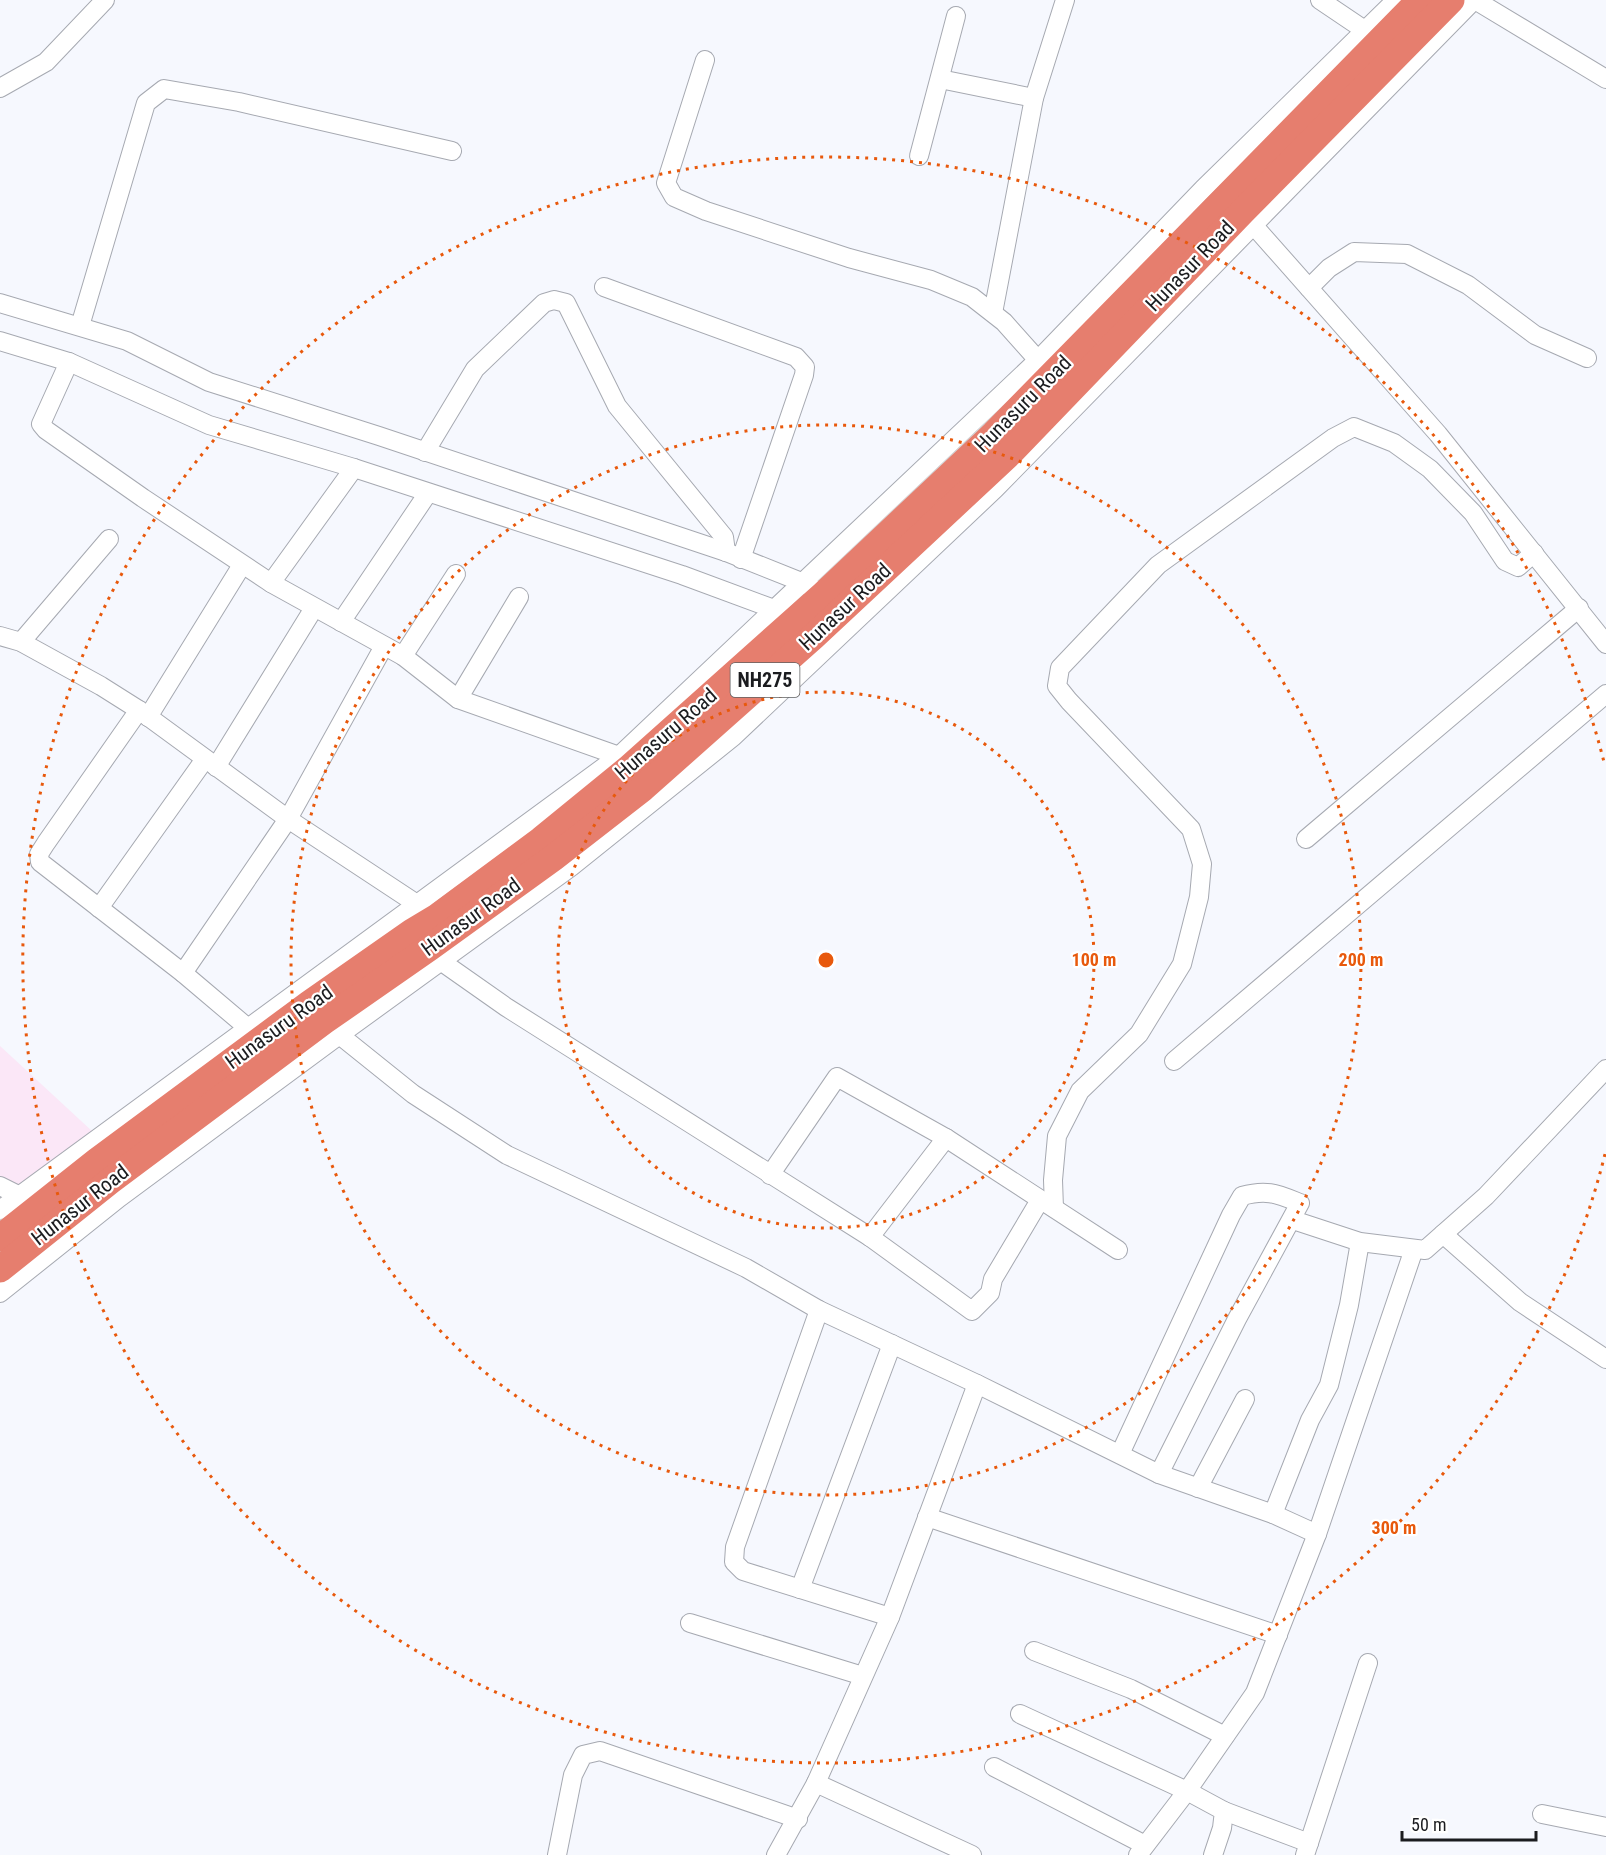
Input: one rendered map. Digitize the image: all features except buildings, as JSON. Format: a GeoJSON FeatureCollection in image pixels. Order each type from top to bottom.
{"type":"FeatureCollection","features":[{"type":"Feature","properties":{"kind":"highway","name":"Hunasuru Road"},"geometry":{"type":"LineString","coordinates":[[821,598],[994,434],[1046,368],[1420,0]]}},
{"type":"Feature","properties":{"kind":"highway","name":"Hunasur Road"},"geometry":{"type":"LineString","coordinates":[[0,1269],[110,1180],[331,1028],[428,947],[553,858],[643,788],[795,621],[821,598],[1011,452],[1248,219],[1451,0]]}},
{"type":"Feature","properties":{"kind":"highway","name":"Hunasuru Road"},"geometry":{"type":"LineString","coordinates":[[0,1239],[25,1204],[97,1161],[253,1035],[428,947],[427,911],[541,840],[623,762],[795,621]]}},
{"type":"Feature","properties":{"kind":"street"},"geometry":{"type":"LineString","coordinates":[[0,87],[46,62],[105,0]]}},
{"type":"Feature","properties":{"kind":"street"},"geometry":{"type":"LineString","coordinates":[[993,313],[1034,98],[1065,0]]}},
{"type":"Feature","properties":{"kind":"street"},"geometry":{"type":"LineString","coordinates":[[705,60],[666,183],[674,197],[705,211],[849,258],[931,280],[972,297],[1004,322],[1046,368],[1203,189],[1396,0]]}},
{"type":"Feature","properties":{"kind":"street"},"geometry":{"type":"LineString","coordinates":[[1534,553],[1518,567],[1506,561],[1473,513],[1430,469],[1394,443],[1354,427],[1333,438],[1158,566],[1060,668],[1057,686],[1069,701],[1191,829],[1202,864],[1199,897],[1182,964],[1139,1034],[1080,1091],[1057,1136],[1053,1180],[1047,1204],[993,1279],[990,1293],[972,1311],[870,1237],[506,1007],[428,947],[571,867],[733,736],[995,489],[1248,219],[1474,0],[1606,79]]}},
{"type":"Feature","properties":{"kind":"street"},"geometry":{"type":"LineString","coordinates":[[1327,2],[1366,30]]}},
{"type":"Feature","properties":{"kind":"street"},"geometry":{"type":"LineString","coordinates":[[920,156],[956,16]]}},
{"type":"Feature","properties":{"kind":"street"},"geometry":{"type":"LineString","coordinates":[[940,80],[1034,98]]}},
{"type":"Feature","properties":{"kind":"street"},"geometry":{"type":"LineString","coordinates":[[80,326],[146,103],[164,89],[238,102],[453,151]]}},
{"type":"Feature","properties":{"kind":"street"},"geometry":{"type":"LineString","coordinates":[[1248,219],[1438,434],[1606,644]]}},
{"type":"Feature","properties":{"kind":"street"},"geometry":{"type":"LineString","coordinates":[[1309,288],[1329,268],[1354,252],[1407,254],[1468,285],[1535,335],[1587,358]]}},
{"type":"Feature","properties":{"kind":"street"},"geometry":{"type":"LineString","coordinates":[[604,287],[796,357],[805,367],[804,375],[734,555]]}},
{"type":"Feature","properties":{"kind":"street"},"geometry":{"type":"LineString","coordinates":[[425,452],[475,369],[544,303],[554,300],[566,303],[617,406],[724,537],[734,555]]}},
{"type":"Feature","properties":{"kind":"street"},"geometry":{"type":"LineString","coordinates":[[0,303],[127,341],[209,382],[379,435],[734,555],[821,598],[795,621],[682,574],[354,468],[209,425],[69,362],[0,340]]}},
{"type":"Feature","properties":{"kind":"street"},"geometry":{"type":"LineString","coordinates":[[69,362],[41,424],[46,430],[242,565],[314,608],[403,656],[458,699],[623,762]]}},
{"type":"Feature","properties":{"kind":"street"},"geometry":{"type":"LineString","coordinates":[[271,583],[354,468]]}},
{"type":"Feature","properties":{"kind":"street"},"geometry":{"type":"LineString","coordinates":[[341,622],[428,493]]}},
{"type":"Feature","properties":{"kind":"street"},"geometry":{"type":"LineString","coordinates":[[21,642],[109,539]]}},
{"type":"Feature","properties":{"kind":"street"},"geometry":{"type":"LineString","coordinates":[[0,636],[21,642],[101,686],[143,713],[288,819],[427,911],[253,1035],[183,973],[40,862],[39,854],[143,713],[242,565]]}},
{"type":"Feature","properties":{"kind":"street"},"geometry":{"type":"LineString","coordinates":[[403,656],[456,574]]}},
{"type":"Feature","properties":{"kind":"street"},"geometry":{"type":"LineString","coordinates":[[458,699],[519,597]]}},
{"type":"Feature","properties":{"kind":"street"},"geometry":{"type":"LineString","coordinates":[[99,908],[210,763],[314,608]]}},
{"type":"Feature","properties":{"kind":"street"},"geometry":{"type":"LineString","coordinates":[[1306,839],[1578,608]]}},
{"type":"Feature","properties":{"kind":"street"},"geometry":{"type":"LineString","coordinates":[[183,973],[288,819],[384,646]]}},
{"type":"Feature","properties":{"kind":"street"},"geometry":{"type":"LineString","coordinates":[[1174,1060],[1606,694]]}},
{"type":"Feature","properties":{"kind":"street"},"geometry":{"type":"LineString","coordinates":[[0,1293],[331,1028],[413,1094],[507,1155],[746,1268],[819,1310],[1159,1473],[1273,1514],[1317,1534]]}},
{"type":"Feature","properties":{"kind":"street"},"geometry":{"type":"LineString","coordinates":[[1293,1220],[1360,1242],[1425,1250],[1486,1196],[1606,1069]]}},
{"type":"Feature","properties":{"kind":"street"},"geometry":{"type":"LineString","coordinates":[[770,1175],[837,1077],[946,1138],[1118,1250]]}},
{"type":"Feature","properties":{"kind":"street"},"geometry":{"type":"LineString","coordinates":[[870,1237],[946,1138]]}},
{"type":"Feature","properties":{"kind":"street"},"geometry":{"type":"LineString","coordinates":[[0,1186],[25,1204]]}},
{"type":"Feature","properties":{"kind":"street"},"geometry":{"type":"LineString","coordinates":[[1120,1454],[1231,1215],[1242,1196],[1259,1191],[1274,1192],[1300,1203],[1159,1473]]}},
{"type":"Feature","properties":{"kind":"street"},"geometry":{"type":"LineString","coordinates":[[0,1210],[25,1204]]}},
{"type":"Feature","properties":{"kind":"street"},"geometry":{"type":"LineString","coordinates":[[1443,1234],[1520,1302],[1606,1359]]}},
{"type":"Feature","properties":{"kind":"street"},"geometry":{"type":"LineString","coordinates":[[1273,1514],[1310,1420],[1329,1385],[1349,1305],[1360,1242]]}},
{"type":"Feature","properties":{"kind":"street"},"geometry":{"type":"LineString","coordinates":[[994,1767],[1141,1850],[1187,1791],[1255,1693],[1317,1534],[1414,1249]]}},
{"type":"Feature","properties":{"kind":"street"},"geometry":{"type":"LineString","coordinates":[[819,1310],[735,1546],[734,1563],[743,1571],[890,1617]]}},
{"type":"Feature","properties":{"kind":"street"},"geometry":{"type":"LineString","coordinates":[[800,1589],[892,1344]]}},
{"type":"Feature","properties":{"kind":"street"},"geometry":{"type":"LineString","coordinates":[[776,1855],[816,1783],[890,1617],[977,1384]]}},
{"type":"Feature","properties":{"kind":"street"},"geometry":{"type":"LineString","coordinates":[[1198,1488],[1245,1399]]}},
{"type":"Feature","properties":{"kind":"street"},"geometry":{"type":"LineString","coordinates":[[927,1517],[1278,1635]]}},
{"type":"Feature","properties":{"kind":"street"},"geometry":{"type":"LineString","coordinates":[[690,1623],[863,1676]]}},
{"type":"Feature","properties":{"kind":"street"},"geometry":{"type":"LineString","coordinates":[[1034,1651],[1131,1689],[1225,1736]]}},
{"type":"Feature","properties":{"kind":"street"},"geometry":{"type":"LineString","coordinates":[[1020,1714],[1307,1849],[1368,1663]]}},
{"type":"Feature","properties":{"kind":"street"},"geometry":{"type":"LineString","coordinates":[[558,1855],[573,1776],[583,1755],[600,1751],[798,1819]]}},
{"type":"Feature","properties":{"kind":"street"},"geometry":{"type":"LineString","coordinates":[[816,1783],[972,1855]]}},
{"type":"Feature","properties":{"kind":"street"},"geometry":{"type":"LineString","coordinates":[[1213,1855],[1222,1828],[1224,1810]]}},
{"type":"Feature","properties":{"kind":"street"},"geometry":{"type":"LineString","coordinates":[[1542,1814],[1606,1827]]}},
{"type":"Feature","properties":{"kind":"shaded area"},"geometry":{"type":"Polygon","coordinates":[[[0,1046],[93,1132],[0,1202],[0,1046]]]}}]}
